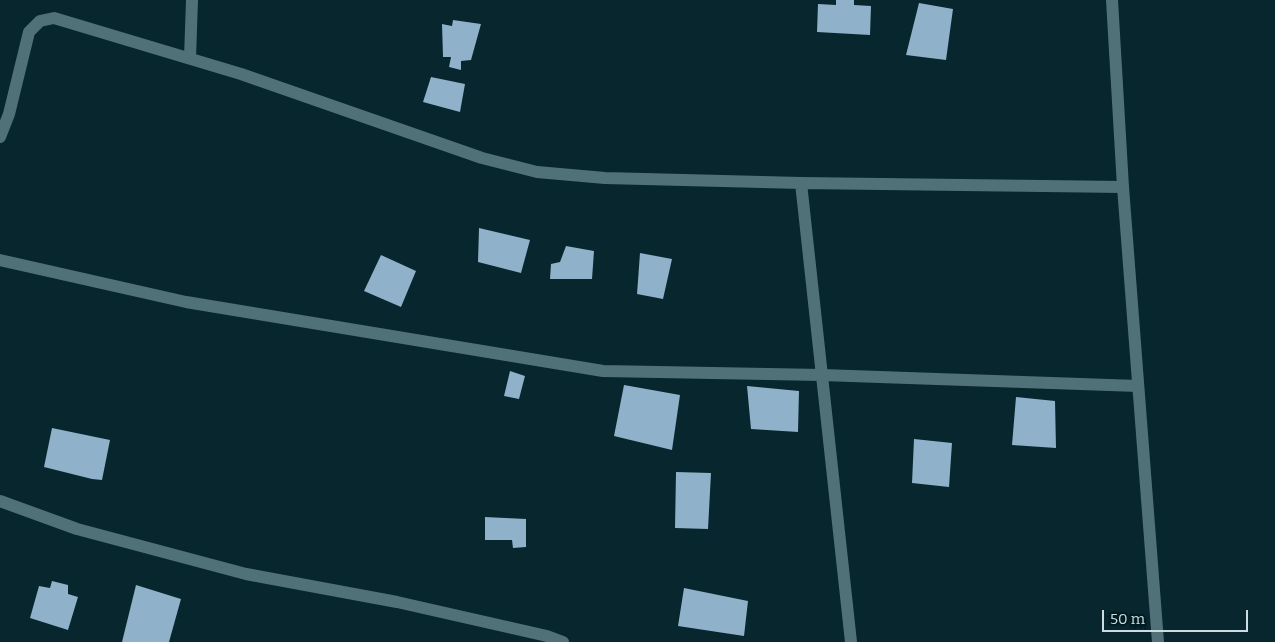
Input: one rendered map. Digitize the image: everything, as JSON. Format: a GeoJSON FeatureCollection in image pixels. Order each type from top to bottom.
{"type":"FeatureCollection","features":[{"type":"Feature","properties":{"kind":"street"},"geometry":{"type":"LineString","coordinates":[[190,58],[192,0]]}},
{"type":"Feature","properties":{"kind":"street"},"geometry":{"type":"LineString","coordinates":[[1112,0],[1123,187],[1158,642]]}},
{"type":"Feature","properties":{"kind":"street"},"geometry":{"type":"LineString","coordinates":[[0,137],[9,114],[29,32],[40,21],[54,18],[241,74],[482,158],[537,172],[605,178],[1123,187]]}},
{"type":"Feature","properties":{"kind":"street"},"geometry":{"type":"LineString","coordinates":[[801,182],[851,642]]}},
{"type":"Feature","properties":{"kind":"street"},"geometry":{"type":"LineString","coordinates":[[0,260],[186,302],[603,371],[822,375],[1138,386]]}},
{"type":"Feature","properties":{"kind":"street"},"geometry":{"type":"LineString","coordinates":[[0,501],[77,528],[246,574],[406,604],[547,636],[563,642]]}},
{"type":"Feature","properties":{"kind":"building"},"geometry":{"type":"Polygon","coordinates":[[[836,0],[854,0],[854,5],[871,6],[870,35],[817,32],[818,4],[836,5],[836,0]]]}},
{"type":"Feature","properties":{"kind":"building"},"geometry":{"type":"Polygon","coordinates":[[[919,3],[953,9],[946,60],[906,55],[919,3]]]}},
{"type":"Feature","properties":{"kind":"building"},"geometry":{"type":"Polygon","coordinates":[[[453,20],[481,24],[471,60],[461,61],[461,70],[449,67],[451,57],[443,57],[442,24],[452,26],[453,20]]]}},
{"type":"Feature","properties":{"kind":"building"},"geometry":{"type":"Polygon","coordinates":[[[431,77],[465,84],[460,112],[423,102],[431,77]]]}},
{"type":"Feature","properties":{"kind":"building"},"geometry":{"type":"Polygon","coordinates":[[[479,228],[530,240],[521,273],[478,262],[479,228]]]}},
{"type":"Feature","properties":{"kind":"building"},"geometry":{"type":"Polygon","coordinates":[[[566,246],[594,251],[592,279],[550,279],[551,264],[560,262],[566,246]]]}},
{"type":"Feature","properties":{"kind":"building"},"geometry":{"type":"Polygon","coordinates":[[[640,253],[672,259],[663,299],[637,294],[640,253]]]}},
{"type":"Feature","properties":{"kind":"building"},"geometry":{"type":"Polygon","coordinates":[[[381,255],[416,271],[401,307],[364,291],[381,255]]]}},
{"type":"Feature","properties":{"kind":"building"},"geometry":{"type":"Polygon","coordinates":[[[510,371],[525,376],[519,399],[504,396],[510,371]]]}},
{"type":"Feature","properties":{"kind":"building"},"geometry":{"type":"Polygon","coordinates":[[[624,385],[680,395],[672,450],[614,436],[624,385]]]}},
{"type":"Feature","properties":{"kind":"building"},"geometry":{"type":"Polygon","coordinates":[[[747,386],[799,391],[798,432],[751,429],[747,386]]]}},
{"type":"Feature","properties":{"kind":"building"},"geometry":{"type":"Polygon","coordinates":[[[1016,397],[1055,401],[1056,448],[1012,445],[1016,397]]]}},
{"type":"Feature","properties":{"kind":"building"},"geometry":{"type":"Polygon","coordinates":[[[52,428],[110,440],[102,480],[44,467],[52,428]]]}},
{"type":"Feature","properties":{"kind":"building"},"geometry":{"type":"Polygon","coordinates":[[[914,439],[952,443],[949,487],[912,483],[914,439]]]}},
{"type":"Feature","properties":{"kind":"building"},"geometry":{"type":"Polygon","coordinates":[[[676,472],[711,473],[708,529],[675,528],[676,472]]]}},
{"type":"Feature","properties":{"kind":"building"},"geometry":{"type":"Polygon","coordinates":[[[485,517],[526,519],[526,547],[513,548],[512,540],[485,540],[485,517]]]}},
{"type":"Feature","properties":{"kind":"building"},"geometry":{"type":"Polygon","coordinates":[[[52,581],[68,585],[68,594],[78,597],[68,630],[30,618],[39,586],[50,588],[52,581]]]}},
{"type":"Feature","properties":{"kind":"building"},"geometry":{"type":"Polygon","coordinates":[[[136,585],[181,599],[169,642],[122,642],[136,585]]]}},
{"type":"Feature","properties":{"kind":"building"},"geometry":{"type":"Polygon","coordinates":[[[684,588],[748,601],[744,636],[678,626],[684,588]]]}}]}
